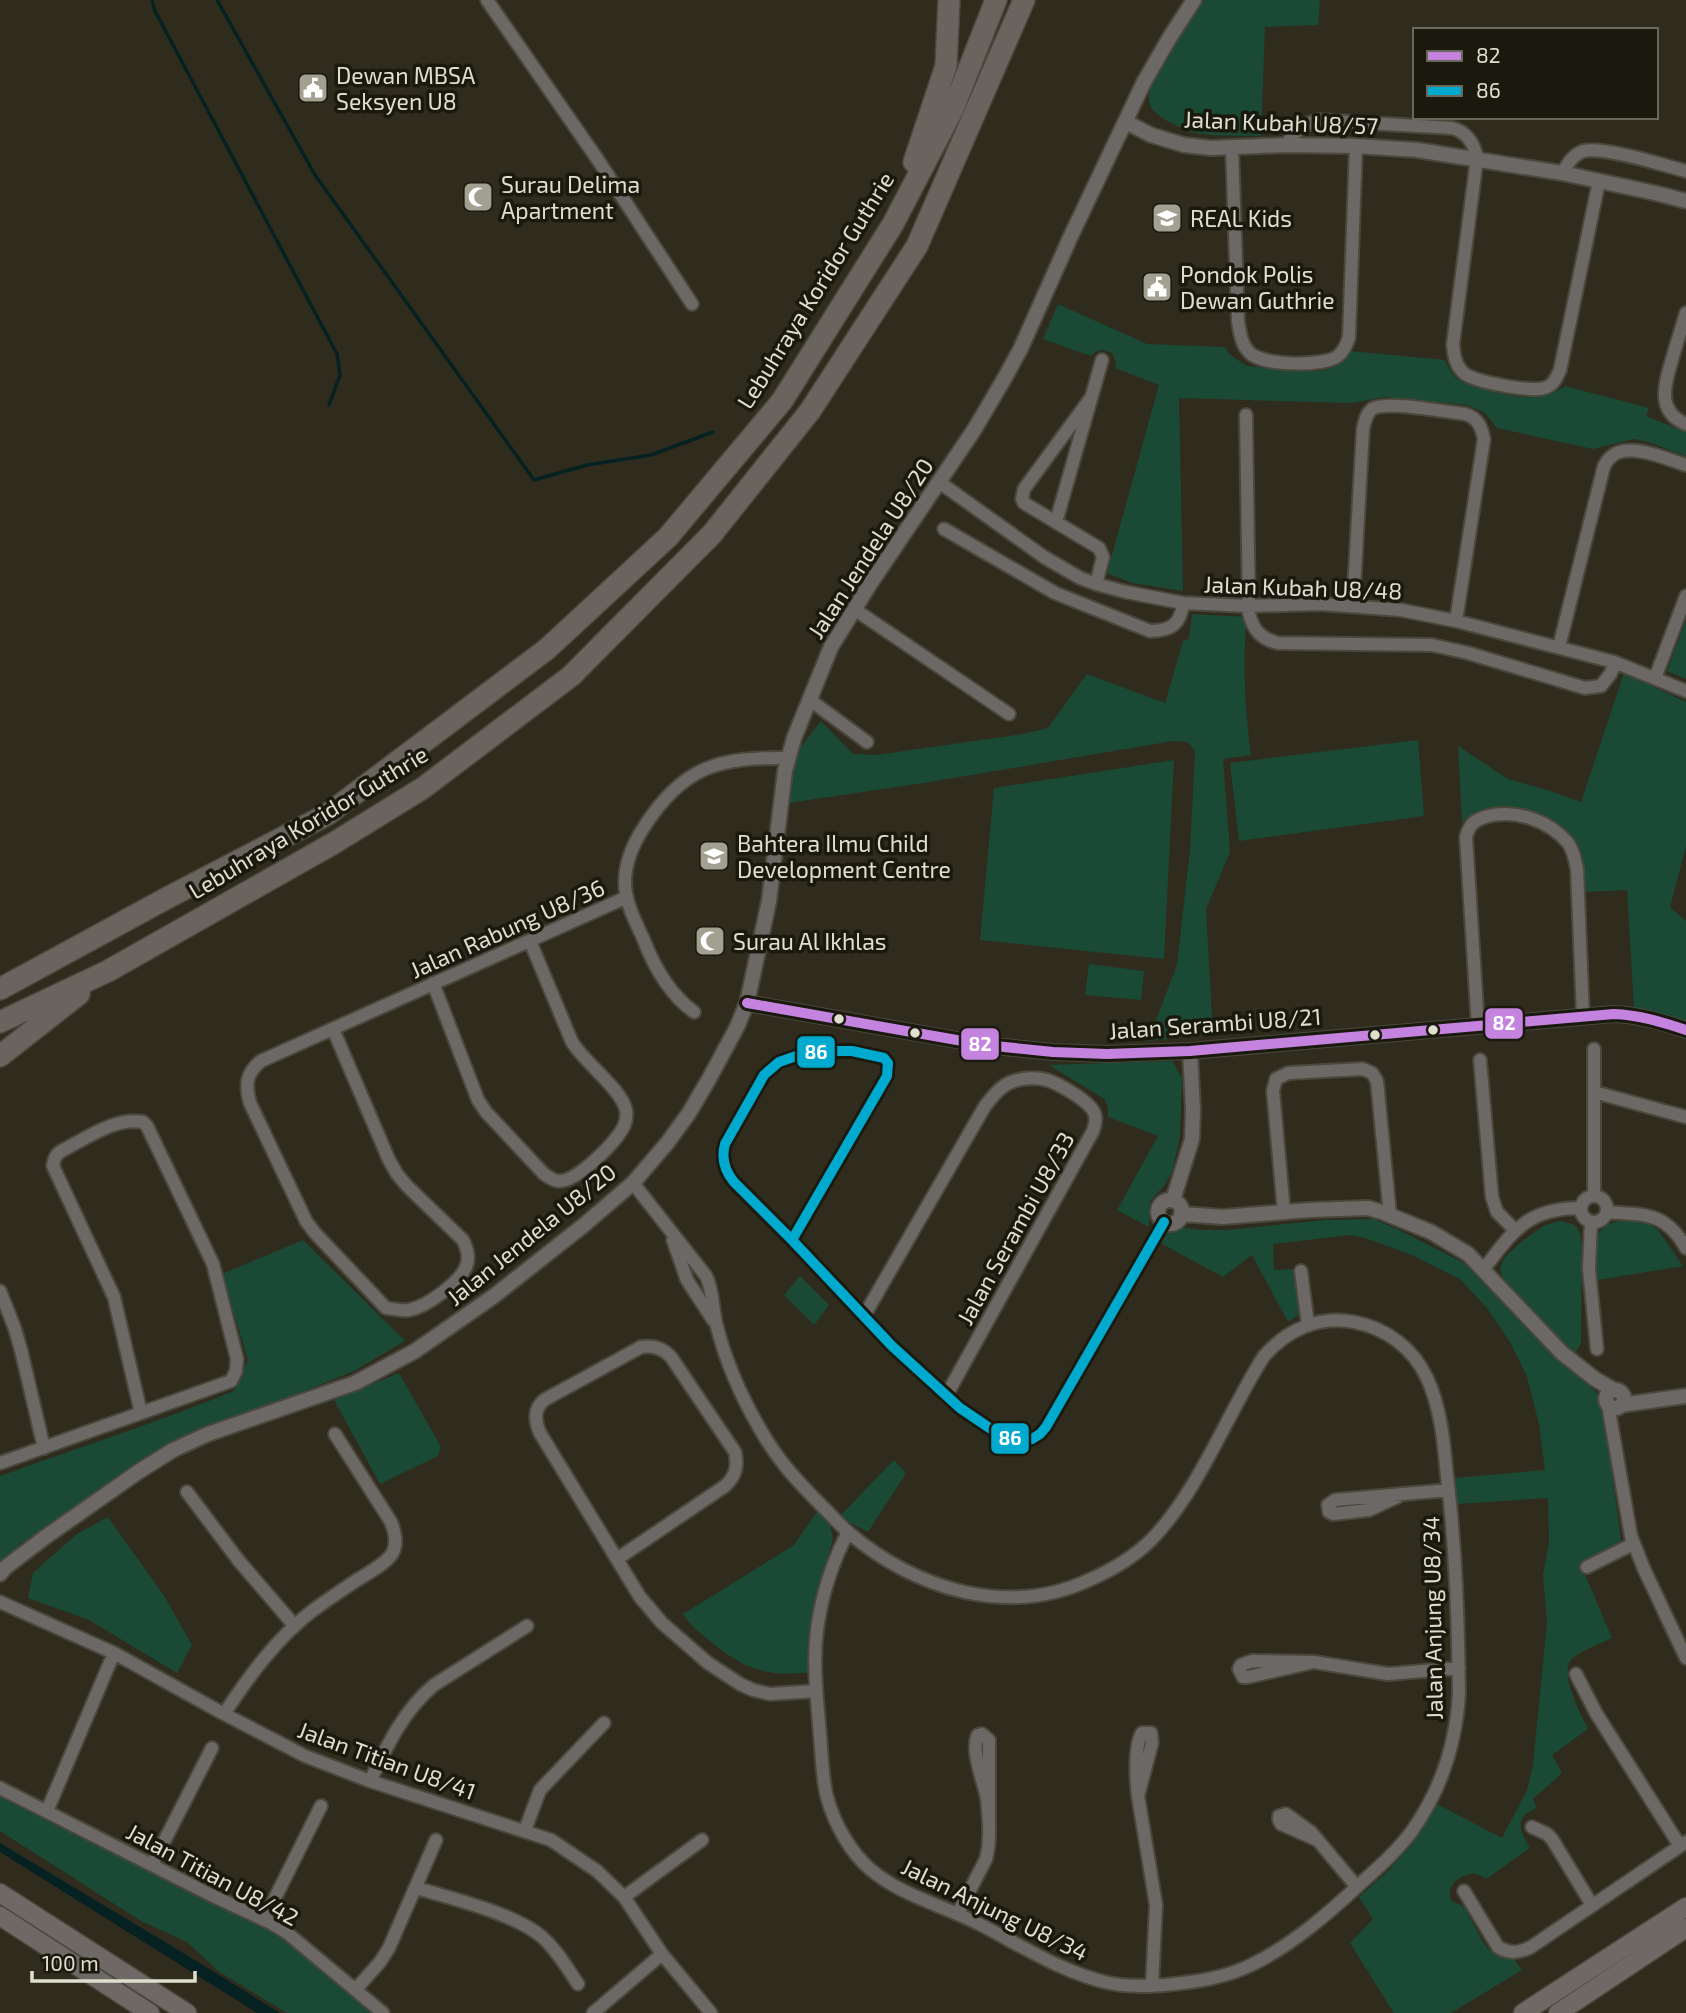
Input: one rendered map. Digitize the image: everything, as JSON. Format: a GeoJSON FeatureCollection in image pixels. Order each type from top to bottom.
{"type":"FeatureCollection","features":[{"type":"Feature","properties":{"kind":"highway"},"geometry":{"type":"LineString","coordinates":[[894,224],[946,66],[949,0]]}},
{"type":"Feature","properties":{"kind":"highway","name":"Lebuhraya Koridor Guthrie"},"geometry":{"type":"LineString","coordinates":[[0,989],[328,814],[547,649],[668,537],[782,401],[894,224],[954,109],[996,0]]}},
{"type":"Feature","properties":{"kind":"highway","name":"Lebuhraya Koridor Guthrie"},"geometry":{"type":"LineString","coordinates":[[0,1022],[108,971],[334,843],[423,788],[571,676],[712,534],[810,411],[917,246],[1024,0]]}},
{"type":"Feature","properties":{"kind":"highway"},"geometry":{"type":"LineString","coordinates":[[0,973],[167,898]]}},
{"type":"Feature","properties":{"kind":"highway"},"geometry":{"type":"LineString","coordinates":[[0,1056],[108,971]]}},
{"type":"Feature","properties":{"kind":"main road"},"geometry":{"type":"LineString","coordinates":[[0,1893],[187,2013]]}},
{"type":"Feature","properties":{"kind":"main road"},"geometry":{"type":"LineString","coordinates":[[1522,2013],[1686,1908]]}},
{"type":"Feature","properties":{"kind":"main road"},"geometry":{"type":"LineString","coordinates":[[0,1916],[150,2013]]}},
{"type":"Feature","properties":{"kind":"main road"},"geometry":{"type":"LineString","coordinates":[[1558,2013],[1686,1928]]}},
{"type":"Feature","properties":{"kind":"street"},"geometry":{"type":"LineString","coordinates":[[487,0],[598,160],[692,304]]}},
{"type":"Feature","properties":{"kind":"street","name":"Jalan Jendela U8/20"},"geometry":{"type":"LineString","coordinates":[[0,1574],[44,1538],[173,1450],[208,1434],[355,1383],[415,1351],[537,1263],[633,1183],[668,1142],[689,1113],[724,1053],[747,1003],[769,901],[782,784],[794,738],[831,648],[980,420],[1021,348],[1144,82],[1194,0]]}},
{"type":"Feature","properties":{"kind":"street"},"geometry":{"type":"LineString","coordinates":[[1286,145],[1292,135],[1317,120],[1451,128],[1466,135],[1475,148],[1477,158],[1453,344],[1454,356],[1458,366],[1475,379],[1530,390],[1550,387],[1560,370],[1598,181]]}},
{"type":"Feature","properties":{"kind":"street","name":"Jalan Kubah U8/57"},"geometry":{"type":"LineString","coordinates":[[1126,122],[1150,135],[1184,145],[1356,146],[1417,150],[1562,173],[1686,201]]}},
{"type":"Feature","properties":{"kind":"street"},"geometry":{"type":"LineString","coordinates":[[1232,147],[1238,321],[1243,344],[1249,352],[1264,361],[1318,363],[1330,361],[1340,355],[1349,337],[1356,146]]}},
{"type":"Feature","properties":{"kind":"street"},"geometry":{"type":"LineString","coordinates":[[1562,173],[1580,152],[1599,150],[1686,171]]}},
{"type":"Feature","properties":{"kind":"street"},"geometry":{"type":"LineString","coordinates":[[1686,313],[1665,383],[1664,395],[1672,416],[1686,424]]}},
{"type":"Feature","properties":{"kind":"street"},"geometry":{"type":"LineString","coordinates":[[1056,522],[1102,360]]}},
{"type":"Feature","properties":{"kind":"street"},"geometry":{"type":"LineString","coordinates":[[1090,399],[1022,495],[1024,503],[1099,548],[1102,562],[1096,584]]}},
{"type":"Feature","properties":{"kind":"street"},"geometry":{"type":"LineString","coordinates":[[1353,606],[1363,429],[1368,413],[1373,408],[1388,405],[1465,414],[1477,421],[1484,439],[1456,621]]}},
{"type":"Feature","properties":{"kind":"street"},"geometry":{"type":"LineString","coordinates":[[1246,415],[1248,606],[1250,619],[1262,637],[1278,643],[1432,645],[1585,688],[1601,686],[1611,673],[1614,662]]}},
{"type":"Feature","properties":{"kind":"street"},"geometry":{"type":"LineString","coordinates":[[1559,647],[1604,466],[1610,457],[1618,452],[1641,451],[1686,464]]}},
{"type":"Feature","properties":{"kind":"street","name":"Jalan Kubah U8/48"},"geometry":{"type":"LineString","coordinates":[[939,482],[1044,557],[1096,584],[1183,603],[1248,606],[1320,604],[1401,610],[1456,621],[1614,662],[1686,691]]}},
{"type":"Feature","properties":{"kind":"street"},"geometry":{"type":"LineString","coordinates":[[944,529],[1055,593],[1150,631],[1159,631],[1177,624],[1182,616],[1183,603]]}},
{"type":"Feature","properties":{"kind":"street"},"geometry":{"type":"LineString","coordinates":[[1655,678],[1686,596]]}},
{"type":"Feature","properties":{"kind":"street"},"geometry":{"type":"LineString","coordinates":[[854,609],[1009,714]]}},
{"type":"Feature","properties":{"kind":"street"},"geometry":{"type":"LineString","coordinates":[[810,700],[867,742]]}},
{"type":"Feature","properties":{"kind":"street","name":"Jalan Rabung U8/36"},"geometry":{"type":"LineString","coordinates":[[333,1029],[397,1174],[463,1240],[467,1249],[468,1260],[459,1278],[428,1302],[408,1310],[386,1308],[306,1221],[250,1103],[246,1084],[253,1068],[261,1061],[627,897],[626,872],[635,841],[675,788],[709,767],[728,761],[789,758]]}},
{"type":"Feature","properties":{"kind":"street"},"geometry":{"type":"LineString","coordinates":[[1478,1026],[1466,837],[1470,826],[1477,820],[1492,815],[1517,814],[1534,819],[1558,834],[1569,845],[1577,869],[1583,1017]]}},
{"type":"Feature","properties":{"kind":"street"},"geometry":{"type":"LineString","coordinates":[[627,897],[645,944],[662,978],[682,1003],[694,1012]]}},
{"type":"Feature","properties":{"kind":"street"},"geometry":{"type":"LineString","coordinates":[[433,983],[478,1100],[486,1112],[544,1174],[561,1182],[571,1178],[604,1151],[620,1133],[626,1113],[623,1102],[572,1042],[530,942]]}},
{"type":"Feature","properties":{"kind":"street","name":"Jalan Serambi U8/21"},"geometry":{"type":"LineString","coordinates":[[747,1003],[943,1039],[1024,1049],[1107,1054],[1191,1051],[1614,1014],[1632,1015],[1686,1030]]}},
{"type":"Feature","properties":{"kind":"street"},"geometry":{"type":"LineString","coordinates":[[1594,1049],[1594,1196]]}},
{"type":"Feature","properties":{"kind":"street"},"geometry":{"type":"LineString","coordinates":[[792,1240],[887,1076],[887,1063],[884,1058],[852,1051],[822,1051],[779,1062],[764,1075],[725,1144],[724,1161],[730,1177],[917,1370],[981,1423],[1005,1438],[1024,1441],[1040,1434],[1046,1427],[1164,1222]]}},
{"type":"Feature","properties":{"kind":"street"},"geometry":{"type":"LineString","coordinates":[[1173,1200],[1192,1139],[1191,1051]]}},
{"type":"Feature","properties":{"kind":"street"},"geometry":{"type":"LineString","coordinates":[[1480,1060],[1492,1197],[1497,1212],[1515,1230]]}},
{"type":"Feature","properties":{"kind":"street"},"geometry":{"type":"LineString","coordinates":[[1284,1212],[1273,1091],[1276,1079],[1288,1073],[1363,1069],[1372,1073],[1377,1081],[1390,1214]]}},
{"type":"Feature","properties":{"kind":"street","name":"Jalan Serambi U8/33"},"geometry":{"type":"LineString","coordinates":[[863,1316],[985,1106],[1003,1086],[1014,1080],[1048,1080],[1091,1107],[1096,1123],[1093,1131],[946,1396]]}},
{"type":"Feature","properties":{"kind":"street"},"geometry":{"type":"LineString","coordinates":[[1594,1091],[1686,1117]]}},
{"type":"Feature","properties":{"kind":"street"},"geometry":{"type":"LineString","coordinates":[[0,1463],[44,1448],[230,1381],[236,1371],[237,1359],[213,1264],[147,1126],[136,1121],[118,1123],[58,1154],[53,1160],[53,1166],[114,1297],[141,1413]]}},
{"type":"Feature","properties":{"kind":"street","name":"Jalan Anjung U8/34"},"geometry":{"type":"LineString","coordinates":[[633,1183],[706,1276],[721,1340],[744,1396],[772,1450],[795,1480],[848,1532],[869,1548],[909,1572],[968,1594],[989,1598],[1066,1590],[1123,1563],[1163,1526],[1183,1499],[1264,1356],[1283,1338],[1308,1325],[1336,1320],[1367,1324],[1382,1330],[1409,1351],[1427,1378],[1440,1423],[1449,1490],[1459,1668],[1458,1720],[1437,1787],[1411,1832],[1398,1848],[1293,1939],[1252,1965],[1200,1981],[1152,1986],[1111,1983],[1088,1977],[1043,1958],[958,1913],[881,1877],[865,1864],[849,1844],[832,1812],[825,1788],[816,1691],[816,1640],[818,1622],[835,1558],[848,1532]]}},
{"type":"Feature","properties":{"kind":"street"},"geometry":{"type":"LineString","coordinates":[[1594,1196],[1604,1201],[1607,1212],[1603,1219],[1591,1222],[1582,1216],[1581,1208],[1583,1201],[1594,1196]]}},
{"type":"Feature","properties":{"kind":"street"},"geometry":{"type":"LineString","coordinates":[[1164,1222],[1158,1209],[1166,1200],[1179,1204],[1181,1214]]}},
{"type":"Feature","properties":{"kind":"street"},"geometry":{"type":"LineString","coordinates":[[1181,1214],[1223,1217],[1368,1208],[1390,1214],[1431,1232],[1468,1254],[1562,1353],[1595,1379],[1615,1400],[1614,1437],[1633,1544],[1686,1658]]}},
{"type":"Feature","properties":{"kind":"street"},"geometry":{"type":"LineString","coordinates":[[1483,1270],[1515,1230],[1524,1223],[1544,1212],[1581,1208]]}},
{"type":"Feature","properties":{"kind":"street"},"geometry":{"type":"LineString","coordinates":[[1607,1212],[1639,1214],[1660,1219],[1686,1248]]}},
{"type":"Feature","properties":{"kind":"street"},"geometry":{"type":"LineString","coordinates":[[1164,1222],[1174,1222],[1181,1214]]}},
{"type":"Feature","properties":{"kind":"street"},"geometry":{"type":"LineString","coordinates":[[1591,1222],[1589,1269],[1597,1349]]}},
{"type":"Feature","properties":{"kind":"street","name":"Jalan Anjung U8/34"},"geometry":{"type":"LineString","coordinates":[[667,1226],[687,1280],[716,1324]]}},
{"type":"Feature","properties":{"kind":"street"},"geometry":{"type":"LineString","coordinates":[[1301,1271],[1308,1325]]}},
{"type":"Feature","properties":{"kind":"street"},"geometry":{"type":"LineString","coordinates":[[0,1292],[21,1350],[44,1448]]}},
{"type":"Feature","properties":{"kind":"street"},"geometry":{"type":"LineString","coordinates":[[617,1559],[725,1486],[732,1480],[737,1466],[735,1452],[685,1378],[666,1351],[655,1347],[641,1347],[544,1400],[536,1411],[535,1418],[540,1433],[640,1597],[662,1623],[725,1675],[753,1690],[770,1694],[816,1691]]}},
{"type":"Feature","properties":{"kind":"street"},"geometry":{"type":"LineString","coordinates":[[1615,1400],[1656,1400],[1686,1396]]}},
{"type":"Feature","properties":{"kind":"street"},"geometry":{"type":"LineString","coordinates":[[224,1714],[244,1684],[294,1625],[378,1567],[392,1554],[395,1532],[391,1522],[335,1434]]}},
{"type":"Feature","properties":{"kind":"street"},"geometry":{"type":"LineString","coordinates":[[1399,1496],[1369,1510],[1329,1513],[1328,1504],[1335,1500],[1449,1490]]}},
{"type":"Feature","properties":{"kind":"street"},"geometry":{"type":"LineString","coordinates":[[187,1492],[239,1561],[294,1625]]}},
{"type":"Feature","properties":{"kind":"street"},"geometry":{"type":"LineString","coordinates":[[1587,1567],[1633,1544]]}},
{"type":"Feature","properties":{"kind":"street","name":"Jalan Titian U8/41"},"geometry":{"type":"LineString","coordinates":[[0,1602],[114,1653],[306,1756],[370,1782],[551,1840],[597,1871],[624,1898],[662,1954],[711,2013]]}},
{"type":"Feature","properties":{"kind":"street"},"geometry":{"type":"LineString","coordinates":[[370,1782],[396,1730],[424,1693],[527,1626]]}},
{"type":"Feature","properties":{"kind":"street"},"geometry":{"type":"LineString","coordinates":[[47,1811],[114,1653]]}},
{"type":"Feature","properties":{"kind":"street"},"geometry":{"type":"LineString","coordinates":[[1314,1662],[1248,1677],[1243,1677],[1239,1669],[1241,1665],[1252,1661],[1314,1662],[1388,1674],[1459,1668]]}},
{"type":"Feature","properties":{"kind":"street"},"geometry":{"type":"LineString","coordinates":[[1464,1891],[1498,1947],[1513,1953],[1531,1947],[1683,1844],[1596,1713],[1576,1674]]}},
{"type":"Feature","properties":{"kind":"street"},"geometry":{"type":"LineString","coordinates":[[525,1830],[540,1790],[604,1723]]}},
{"type":"Feature","properties":{"kind":"street"},"geometry":{"type":"LineString","coordinates":[[958,1913],[988,1850],[989,1828],[989,1740],[982,1734],[978,1735],[975,1745],[989,1828]]}},
{"type":"Feature","properties":{"kind":"street"},"geometry":{"type":"LineString","coordinates":[[152,1865],[212,1748]]}},
{"type":"Feature","properties":{"kind":"street","name":"Jalan Titian U8/42"},"geometry":{"type":"LineString","coordinates":[[0,1788],[264,1920],[286,1933],[383,2013]]}},
{"type":"Feature","properties":{"kind":"street"},"geometry":{"type":"LineString","coordinates":[[1138,1796],[1156,1905],[1152,1986]]}},
{"type":"Feature","properties":{"kind":"street"},"geometry":{"type":"LineString","coordinates":[[264,1920],[321,1806]]}},
{"type":"Feature","properties":{"kind":"street"},"geometry":{"type":"LineString","coordinates":[[1532,1827],[1552,1839],[1592,1905]]}},
{"type":"Feature","properties":{"kind":"street"},"geometry":{"type":"LineString","coordinates":[[1315,1839],[1357,1886]]}},
{"type":"Feature","properties":{"kind":"street"},"geometry":{"type":"LineString","coordinates":[[356,1989],[385,1955],[436,1840]]}},
{"type":"Feature","properties":{"kind":"street"},"geometry":{"type":"LineString","coordinates":[[624,1898],[702,1840]]}},
{"type":"Feature","properties":{"kind":"street"},"geometry":{"type":"LineString","coordinates":[[416,1888],[508,1917],[533,1930],[552,1947],[578,1984]]}},
{"type":"Feature","properties":{"kind":"street"},"geometry":{"type":"LineString","coordinates":[[593,2013],[662,1954]]}},
{"type":"Feature","properties":{"kind":"green space"},"geometry":{"type":"Polygon","coordinates":[[[1202,0],[1320,0],[1318,25],[1265,27],[1261,136],[1196,133],[1163,118],[1150,105],[1152,81],[1159,66],[1176,35],[1202,0]]]}},
{"type":"Feature","properties":{"kind":"green space"},"geometry":{"type":"Polygon","coordinates":[[[1058,304],[1147,344],[1225,347],[1229,354],[1247,366],[1318,371],[1342,362],[1350,351],[1445,360],[1454,376],[1463,382],[1517,397],[1546,395],[1565,386],[1649,408],[1646,416],[1686,432],[1686,456],[1634,439],[1593,449],[1497,428],[1484,412],[1467,405],[1385,397],[1352,403],[1179,398],[1183,591],[1132,583],[1107,573],[1159,385],[1115,368],[1116,362],[1112,353],[1103,350],[1091,356],[1043,339],[1058,304]]]}},
{"type":"Feature","properties":{"kind":"green space"},"geometry":{"type":"Polygon","coordinates":[[[1192,614],[1247,617],[1245,686],[1251,755],[1223,759],[1230,852],[1206,909],[1213,1034],[1148,1041],[1177,965],[1190,850],[1195,751],[1188,742],[1173,741],[788,803],[793,767],[799,749],[821,721],[853,754],[876,755],[1048,728],[1087,674],[1165,703],[1183,641],[1189,639],[1192,614]]]}},
{"type":"Feature","properties":{"kind":"green space"},"geometry":{"type":"Polygon","coordinates":[[[1686,620],[1686,679],[1667,671],[1686,620]]]}},
{"type":"Feature","properties":{"kind":"green space"},"geometry":{"type":"Polygon","coordinates":[[[1624,673],[1686,702],[1686,846],[1670,907],[1686,921],[1686,1024],[1634,1010],[1627,890],[1586,892],[1580,849],[1566,831],[1542,818],[1515,809],[1492,808],[1462,822],[1458,746],[1508,779],[1581,802],[1624,673]]]}},
{"type":"Feature","properties":{"kind":"green space"},"geometry":{"type":"Polygon","coordinates":[[[1418,740],[1424,816],[1239,841],[1230,763],[1418,740]]]}},
{"type":"Feature","properties":{"kind":"green space"},"geometry":{"type":"Polygon","coordinates":[[[1174,760],[1164,959],[980,940],[994,788],[1174,760]]]}},
{"type":"Feature","properties":{"kind":"green space"},"geometry":{"type":"Polygon","coordinates":[[[1089,964],[1144,971],[1141,1000],[1085,995],[1089,964]]]}},
{"type":"Feature","properties":{"kind":"green space"},"geometry":{"type":"Polygon","coordinates":[[[1172,1061],[1182,1078],[1180,1137],[1172,1172],[1150,1202],[1149,1227],[1117,1210],[1158,1136],[1108,1117],[1108,1107],[1104,1099],[1049,1065],[1172,1061]]]}},
{"type":"Feature","properties":{"kind":"green space"},"geometry":{"type":"Polygon","coordinates":[[[1373,1219],[1464,1263],[1528,1330],[1595,1391],[1604,1411],[1621,1540],[1581,1565],[1612,1638],[1577,1655],[1569,1664],[1572,1693],[1588,1729],[1552,1755],[1562,1773],[1533,1799],[1537,1808],[1522,1820],[1521,1830],[1530,1848],[1486,1879],[1473,1874],[1459,1878],[1450,1891],[1452,1900],[1465,1908],[1486,1946],[1497,1955],[1514,1959],[1522,1970],[1451,2013],[1394,2013],[1350,1943],[1373,1919],[1359,1897],[1389,1870],[1418,1836],[1437,1804],[1502,1838],[1527,1790],[1533,1765],[1547,1622],[1543,1575],[1549,1542],[1548,1498],[1457,1504],[1454,1478],[1545,1470],[1539,1424],[1527,1377],[1510,1342],[1487,1308],[1460,1279],[1412,1255],[1350,1235],[1273,1244],[1274,1270],[1293,1269],[1300,1314],[1288,1322],[1252,1255],[1223,1277],[1160,1243],[1164,1233],[1180,1227],[1227,1230],[1325,1220],[1373,1219]]]}},
{"type":"Feature","properties":{"kind":"green space"},"geometry":{"type":"Polygon","coordinates":[[[1627,1220],[1650,1224],[1658,1230],[1683,1266],[1598,1280],[1595,1248],[1599,1232],[1614,1222],[1627,1220]]]}},
{"type":"Feature","properties":{"kind":"green space"},"geometry":{"type":"Polygon","coordinates":[[[1559,1221],[1577,1228],[1582,1246],[1581,1342],[1574,1356],[1503,1280],[1500,1269],[1504,1258],[1520,1243],[1543,1226],[1559,1221]]]}},
{"type":"Feature","properties":{"kind":"green space"},"geometry":{"type":"Polygon","coordinates":[[[303,1240],[405,1341],[354,1371],[154,1452],[118,1481],[20,1544],[0,1563],[0,1476],[234,1391],[248,1360],[222,1274],[303,1240]]]}},
{"type":"Feature","properties":{"kind":"green space"},"geometry":{"type":"Polygon","coordinates":[[[800,1276],[829,1305],[814,1325],[784,1295],[800,1276]]]}},
{"type":"Feature","properties":{"kind":"green space"},"geometry":{"type":"Polygon","coordinates":[[[399,1373],[441,1447],[438,1456],[380,1484],[334,1400],[399,1373]]]}},
{"type":"Feature","properties":{"kind":"green space"},"geometry":{"type":"Polygon","coordinates":[[[894,1460],[906,1473],[868,1532],[839,1517],[894,1460]]]}},
{"type":"Feature","properties":{"kind":"green space"},"geometry":{"type":"Polygon","coordinates":[[[817,1512],[830,1524],[833,1539],[810,1628],[812,1672],[769,1672],[734,1659],[699,1632],[683,1614],[794,1545],[817,1512]]]}},
{"type":"Feature","properties":{"kind":"green space"},"geometry":{"type":"Polygon","coordinates":[[[108,1517],[163,1594],[192,1645],[177,1673],[89,1620],[28,1598],[33,1573],[77,1534],[108,1517]]]}},
{"type":"Feature","properties":{"kind":"green space"},"geometry":{"type":"Polygon","coordinates":[[[0,1792],[270,1929],[300,1949],[375,2013],[287,2013],[218,1971],[187,1942],[141,1921],[0,1831],[0,1792]]]}},
{"type":"Feature","properties":{"kind":"water"},"geometry":{"type":"Polygon","coordinates":[[[0,1843],[280,2013],[257,2013],[0,1852],[0,1843]]]}},
{"type":"Feature","properties":{"kind":"waterway"},"geometry":{"type":"LineString","coordinates":[[152,0],[155,11],[337,354],[340,375],[329,405]]}},
{"type":"Feature","properties":{"kind":"waterway"},"geometry":{"type":"LineString","coordinates":[[217,0],[315,175],[534,480],[587,465],[651,455],[713,432]]}},
{"type":"Feature","properties":{"kind":"transit line","name":"82"},"geometry":{"type":"LineString","coordinates":[[747,1003],[985,1045],[1107,1054],[1190,1051],[1614,1014],[1650,1019],[1686,1030]]}},
{"type":"Feature","properties":{"kind":"transit line","name":"86"},"geometry":{"type":"LineString","coordinates":[[792,1240],[887,1076],[888,1063],[884,1058],[852,1051],[822,1051],[779,1062],[764,1075],[725,1144],[723,1154],[726,1169],[734,1182],[892,1346],[960,1408],[994,1431],[1015,1441],[1032,1439],[1046,1427],[1164,1222]]}},
{"type":"Feature","properties":{"kind":"place","name":"Dewan MBSA Seksyen U8"},"geometry":{"type":"Point","coordinates":[313,88]}},
{"type":"Feature","properties":{"kind":"place","name":"Surau Delima Apartment"},"geometry":{"type":"Point","coordinates":[478,197]}},
{"type":"Feature","properties":{"kind":"place","name":"REAL Kids"},"geometry":{"type":"Point","coordinates":[1167,218]}},
{"type":"Feature","properties":{"kind":"place","name":"Pondok Polis Dewan Guthrie"},"geometry":{"type":"Point","coordinates":[1157,287]}},
{"type":"Feature","properties":{"kind":"place","name":"Bahtera Ilmu Child Development Centre"},"geometry":{"type":"Point","coordinates":[714,856]}},
{"type":"Feature","properties":{"kind":"place","name":"Surau Al Ikhlas"},"geometry":{"type":"Point","coordinates":[710,941]}}]}
